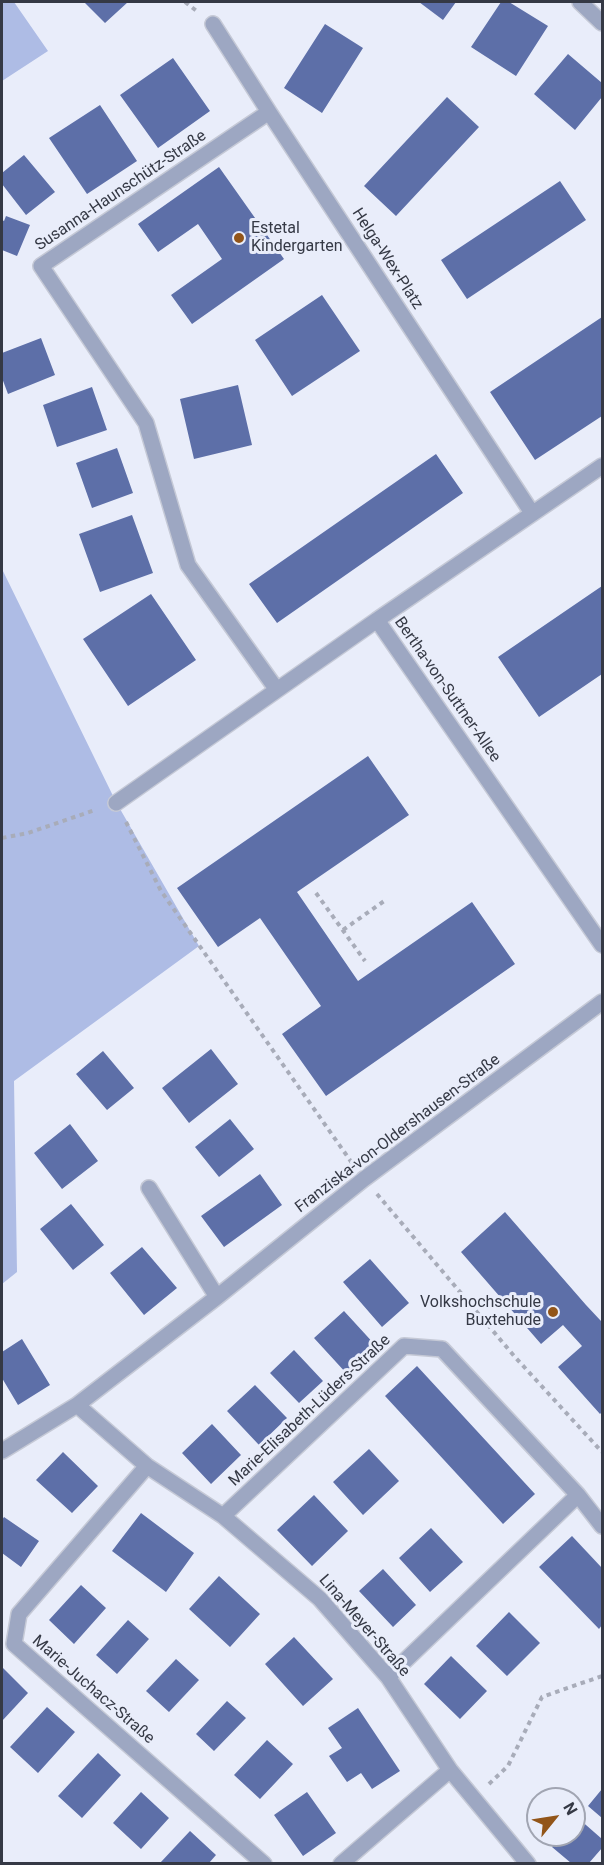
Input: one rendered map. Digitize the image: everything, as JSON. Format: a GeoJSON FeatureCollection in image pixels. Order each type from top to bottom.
{"type":"FeatureCollection","features":[{"type":"Feature","properties":{"kind":"street"},"geometry":{"type":"LineString","coordinates":[[580,2],[603,23]]}},
{"type":"Feature","properties":{"kind":"street","name":"Helga-Wex-Platz"},"geometry":{"type":"LineString","coordinates":[[213,24],[268,112],[532,513]]}},
{"type":"Feature","properties":{"kind":"street","name":"Susanna-Haunschütz-Straße"},"geometry":{"type":"LineString","coordinates":[[268,112],[41,266],[146,423],[188,565],[277,690]]}},
{"type":"Feature","properties":{"kind":"street","name":"Bertha-von-Suttner-Allee"},"geometry":{"type":"LineString","coordinates":[[603,466],[377,621],[603,945]]}},
{"type":"Feature","properties":{"kind":"street"},"geometry":{"type":"LineString","coordinates":[[116,802],[377,621]]}},
{"type":"Feature","properties":{"kind":"street","name":"Franziska-von-Oldershausen-Straße"},"geometry":{"type":"LineString","coordinates":[[2,1451],[77,1405],[218,1297],[364,1179],[603,1002]]}},
{"type":"Feature","properties":{"kind":"street"},"geometry":{"type":"LineString","coordinates":[[148,1188],[218,1297]]}},
{"type":"Feature","properties":{"kind":"street","name":"Marie-Elisabeth-Lüders-Straße"},"geometry":{"type":"LineString","coordinates":[[224,1516],[404,1346],[442,1349],[578,1495],[603,1526]]}},
{"type":"Feature","properties":{"kind":"street","name":"Lina-Meyer-Straße"},"geometry":{"type":"LineString","coordinates":[[77,1405],[147,1467],[224,1516],[320,1599],[388,1677],[450,1770],[528,1863]]}},
{"type":"Feature","properties":{"kind":"street","name":"Marie-Juchacz-Straße"},"geometry":{"type":"LineString","coordinates":[[147,1467],[19,1614],[14,1644],[264,1863]]}},
{"type":"Feature","properties":{"kind":"street"},"geometry":{"type":"LineString","coordinates":[[388,1677],[578,1495]]}},
{"type":"Feature","properties":{"kind":"street"},"geometry":{"type":"LineString","coordinates":[[341,1863],[450,1770]]}},
{"type":"Feature","properties":{"kind":"path"},"geometry":{"type":"LineString","coordinates":[[2,838],[28,834],[116,802],[161,891],[338,1145],[364,1179],[515,1357],[603,1452]]}},
{"type":"Feature","properties":{"kind":"path"},"geometry":{"type":"LineString","coordinates":[[316,892],[365,961]]}},
{"type":"Feature","properties":{"kind":"path"},"geometry":{"type":"LineString","coordinates":[[343,930],[387,899]]}},
{"type":"Feature","properties":{"kind":"path"},"geometry":{"type":"LineString","coordinates":[[473,1798],[508,1766],[542,1697],[603,1676]]}},
{"type":"Feature","properties":{"kind":"shaded area"},"geometry":{"type":"Polygon","coordinates":[[[2,2],[14,2],[48,51],[2,81],[2,2]]]}},
{"type":"Feature","properties":{"kind":"shaded area"},"geometry":{"type":"Polygon","coordinates":[[[2,569],[116,802],[199,946],[14,1081],[17,1272],[2,1284],[2,569]]]}},
{"type":"Feature","properties":{"kind":"building"},"geometry":{"type":"Polygon","coordinates":[[[84,2],[128,2],[105,23],[84,2]]]}},
{"type":"Feature","properties":{"kind":"building"},"geometry":{"type":"Polygon","coordinates":[[[419,2],[456,2],[443,20],[419,2]]]}},
{"type":"Feature","properties":{"kind":"building"},"geometry":{"type":"Polygon","coordinates":[[[501,2],[509,2],[548,26],[516,76],[471,47],[501,2]]]}},
{"type":"Feature","properties":{"kind":"building"},"geometry":{"type":"Polygon","coordinates":[[[325,24],[363,48],[322,113],[284,88],[325,24]]]}},
{"type":"Feature","properties":{"kind":"building"},"geometry":{"type":"Polygon","coordinates":[[[568,54],[602,83],[602,97],[575,130],[534,94],[568,54]]]}},
{"type":"Feature","properties":{"kind":"building"},"geometry":{"type":"Polygon","coordinates":[[[173,58],[210,111],[158,148],[120,95],[173,58]]]}},
{"type":"Feature","properties":{"kind":"building"},"geometry":{"type":"Polygon","coordinates":[[[447,97],[479,127],[396,216],[364,186],[447,97]]]}},
{"type":"Feature","properties":{"kind":"building"},"geometry":{"type":"Polygon","coordinates":[[[100,105],[137,161],[87,194],[49,138],[100,105]]]}},
{"type":"Feature","properties":{"kind":"building"},"geometry":{"type":"Polygon","coordinates":[[[24,155],[55,192],[26,215],[2,184],[2,173],[24,155]]]}},
{"type":"Feature","properties":{"kind":"building","name":"Estetal Kindergarten"},"geometry":{"type":"Polygon","coordinates":[[[219,167],[284,259],[192,324],[171,295],[222,259],[198,224],[158,252],[138,224],[219,167]]]}},
{"type":"Feature","properties":{"kind":"building"},"geometry":{"type":"Polygon","coordinates":[[[560,181],[586,220],[467,299],[441,260],[560,181]]]}},
{"type":"Feature","properties":{"kind":"building"},"geometry":{"type":"Polygon","coordinates":[[[6,216],[30,225],[17,256],[2,250],[2,220],[4,221],[6,216]]]}},
{"type":"Feature","properties":{"kind":"building"},"geometry":{"type":"Polygon","coordinates":[[[322,295],[360,351],[292,396],[255,340],[322,295]]]}},
{"type":"Feature","properties":{"kind":"building"},"geometry":{"type":"Polygon","coordinates":[[[602,317],[602,416],[535,460],[490,392],[602,317]]]}},
{"type":"Feature","properties":{"kind":"building"},"geometry":{"type":"Polygon","coordinates":[[[41,338],[55,375],[8,394],[2,378],[2,353],[41,338]]]}},
{"type":"Feature","properties":{"kind":"building"},"geometry":{"type":"Polygon","coordinates":[[[238,385],[252,445],[194,459],[180,399],[238,385]]]}},
{"type":"Feature","properties":{"kind":"building"},"geometry":{"type":"Polygon","coordinates":[[[92,387],[107,430],[57,447],[43,405],[92,387]]]}},
{"type":"Feature","properties":{"kind":"building"},"geometry":{"type":"Polygon","coordinates":[[[117,448],[133,493],[92,508],[76,463],[117,448]]]}},
{"type":"Feature","properties":{"kind":"building"},"geometry":{"type":"Polygon","coordinates":[[[436,454],[463,493],[277,623],[249,584],[436,454]]]}},
{"type":"Feature","properties":{"kind":"building"},"geometry":{"type":"Polygon","coordinates":[[[132,515],[153,573],[100,592],[79,534],[132,515]]]}},
{"type":"Feature","properties":{"kind":"building"},"geometry":{"type":"Polygon","coordinates":[[[602,586],[602,674],[539,717],[498,657],[602,586]]]}},
{"type":"Feature","properties":{"kind":"building"},"geometry":{"type":"Polygon","coordinates":[[[151,594],[196,660],[128,706],[83,639],[151,594]]]}},
{"type":"Feature","properties":{"kind":"building"},"geometry":{"type":"Polygon","coordinates":[[[368,756],[409,815],[297,892],[358,981],[472,902],[515,964],[326,1096],[282,1034],[321,1006],[260,918],[218,947],[177,888],[368,756]]]}},
{"type":"Feature","properties":{"kind":"building"},"geometry":{"type":"Polygon","coordinates":[[[211,1049],[238,1084],[189,1123],[162,1088],[211,1049]]]}},
{"type":"Feature","properties":{"kind":"building"},"geometry":{"type":"Polygon","coordinates":[[[103,1051],[134,1088],[107,1110],[76,1074],[103,1051]]]}},
{"type":"Feature","properties":{"kind":"building"},"geometry":{"type":"Polygon","coordinates":[[[230,1119],[254,1149],[219,1177],[195,1147],[230,1119]]]}},
{"type":"Feature","properties":{"kind":"building"},"geometry":{"type":"Polygon","coordinates":[[[70,1124],[98,1161],[62,1189],[34,1153],[70,1124]]]}},
{"type":"Feature","properties":{"kind":"building"},"geometry":{"type":"Polygon","coordinates":[[[260,1174],[282,1205],[224,1247],[201,1216],[260,1174]]]}},
{"type":"Feature","properties":{"kind":"building"},"geometry":{"type":"Polygon","coordinates":[[[71,1204],[104,1245],[73,1270],[40,1229],[71,1204]]]}},
{"type":"Feature","properties":{"kind":"building","name":"Volkshochschule Buxtehude"},"geometry":{"type":"Polygon","coordinates":[[[505,1212],[586,1305],[601,1321],[602,1319],[602,1412],[600,1414],[558,1367],[582,1346],[563,1325],[541,1344],[461,1252],[505,1212]]]}},
{"type":"Feature","properties":{"kind":"building"},"geometry":{"type":"Polygon","coordinates":[[[142,1247],[177,1288],[144,1315],[110,1273],[142,1247]]]}},
{"type":"Feature","properties":{"kind":"building"},"geometry":{"type":"Polygon","coordinates":[[[370,1259],[409,1303],[382,1327],[343,1282],[370,1259]]]}},
{"type":"Feature","properties":{"kind":"building"},"geometry":{"type":"Polygon","coordinates":[[[344,1311],[377,1347],[347,1374],[314,1338],[344,1311]]]}},
{"type":"Feature","properties":{"kind":"building"},"geometry":{"type":"Polygon","coordinates":[[[22,1339],[50,1385],[18,1405],[2,1378],[2,1352],[22,1339]]]}},
{"type":"Feature","properties":{"kind":"building"},"geometry":{"type":"Polygon","coordinates":[[[294,1350],[323,1381],[299,1403],[270,1373],[294,1350]]]}},
{"type":"Feature","properties":{"kind":"building"},"geometry":{"type":"Polygon","coordinates":[[[417,1366],[535,1494],[503,1524],[385,1396],[417,1366]]]}},
{"type":"Feature","properties":{"kind":"building"},"geometry":{"type":"Polygon","coordinates":[[[255,1385],[287,1418],[259,1445],[227,1411],[255,1385]]]}},
{"type":"Feature","properties":{"kind":"building"},"geometry":{"type":"Polygon","coordinates":[[[212,1424],[241,1455],[211,1484],[182,1453],[212,1424]]]}},
{"type":"Feature","properties":{"kind":"building"},"geometry":{"type":"Polygon","coordinates":[[[369,1449],[399,1481],[363,1515],[333,1482],[369,1449]]]}},
{"type":"Feature","properties":{"kind":"building"},"geometry":{"type":"Polygon","coordinates":[[[63,1452],[98,1486],[72,1513],[36,1480],[63,1452]]]}},
{"type":"Feature","properties":{"kind":"building"},"geometry":{"type":"Polygon","coordinates":[[[314,1495],[348,1531],[312,1566],[277,1530],[314,1495]]]}},
{"type":"Feature","properties":{"kind":"building"},"geometry":{"type":"Polygon","coordinates":[[[141,1513],[194,1553],[166,1592],[112,1551],[141,1513]]]}},
{"type":"Feature","properties":{"kind":"building"},"geometry":{"type":"Polygon","coordinates":[[[4,1517],[39,1541],[21,1567],[2,1553],[2,1520],[4,1517]]]}},
{"type":"Feature","properties":{"kind":"building"},"geometry":{"type":"Polygon","coordinates":[[[431,1528],[463,1562],[430,1592],[399,1558],[431,1528]]]}},
{"type":"Feature","properties":{"kind":"building"},"geometry":{"type":"Polygon","coordinates":[[[572,1536],[602,1568],[602,1625],[599,1629],[539,1567],[572,1536]]]}},
{"type":"Feature","properties":{"kind":"building"},"geometry":{"type":"Polygon","coordinates":[[[383,1569],[416,1605],[393,1627],[359,1591],[383,1569]]]}},
{"type":"Feature","properties":{"kind":"building"},"geometry":{"type":"Polygon","coordinates":[[[219,1576],[260,1614],[230,1647],[189,1609],[219,1576]]]}},
{"type":"Feature","properties":{"kind":"building"},"geometry":{"type":"Polygon","coordinates":[[[81,1585],[106,1608],[74,1644],[49,1620],[81,1585]]]}},
{"type":"Feature","properties":{"kind":"building"},"geometry":{"type":"Polygon","coordinates":[[[509,1612],[540,1643],[507,1676],[476,1646],[509,1612]]]}},
{"type":"Feature","properties":{"kind":"building"},"geometry":{"type":"Polygon","coordinates":[[[128,1620],[149,1639],[117,1674],[96,1655],[128,1620]]]}},
{"type":"Feature","properties":{"kind":"building"},"geometry":{"type":"Polygon","coordinates":[[[294,1637],[333,1679],[303,1706],[265,1664],[294,1637]]]}},
{"type":"Feature","properties":{"kind":"building"},"geometry":{"type":"Polygon","coordinates":[[[451,1656],[487,1691],[460,1719],[424,1684],[451,1656]]]}},
{"type":"Feature","properties":{"kind":"building"},"geometry":{"type":"Polygon","coordinates":[[[176,1659],[199,1680],[169,1712],[146,1691],[176,1659]]]}},
{"type":"Feature","properties":{"kind":"building"},"geometry":{"type":"Polygon","coordinates":[[[2,1667],[28,1693],[2,1721],[2,1667]]]}},
{"type":"Feature","properties":{"kind":"building"},"geometry":{"type":"Polygon","coordinates":[[[227,1701],[246,1718],[214,1751],[196,1734],[227,1701]]]}},
{"type":"Feature","properties":{"kind":"building"},"geometry":{"type":"Polygon","coordinates":[[[47,1707],[75,1732],[38,1773],[10,1747],[47,1707]]]}},
{"type":"Feature","properties":{"kind":"building"},"geometry":{"type":"Polygon","coordinates":[[[358,1708],[400,1771],[372,1789],[361,1773],[347,1782],[329,1756],[342,1748],[328,1728],[358,1708]]]}},
{"type":"Feature","properties":{"kind":"building"},"geometry":{"type":"Polygon","coordinates":[[[267,1740],[293,1764],[260,1799],[234,1775],[267,1740]]]}},
{"type":"Feature","properties":{"kind":"building"},"geometry":{"type":"Polygon","coordinates":[[[98,1753],[121,1775],[82,1818],[58,1796],[98,1753]]]}},
{"type":"Feature","properties":{"kind":"building"},"geometry":{"type":"Polygon","coordinates":[[[602,1789],[602,1818],[588,1806],[602,1789]]]}},
{"type":"Feature","properties":{"kind":"building"},"geometry":{"type":"Polygon","coordinates":[[[141,1792],[169,1818],[141,1849],[113,1823],[141,1792]]]}},
{"type":"Feature","properties":{"kind":"building"},"geometry":{"type":"Polygon","coordinates":[[[307,1792],[336,1833],[303,1856],[274,1815],[307,1792]]]}},
{"type":"Feature","properties":{"kind":"building"},"geometry":{"type":"Polygon","coordinates":[[[586,1825],[602,1839],[602,1848],[589,1863],[571,1863],[552,1847],[586,1847],[586,1825]]]}},
{"type":"Feature","properties":{"kind":"building"},"geometry":{"type":"Polygon","coordinates":[[[190,1831],[216,1855],[209,1863],[160,1863],[190,1831]]]}},
{"type":"Feature","properties":{"kind":"place","name":"Estetal Kindergarten"},"geometry":{"type":"Point","coordinates":[239,238]}},
{"type":"Feature","properties":{"kind":"place","name":"Volkshochschule Buxtehude"},"geometry":{"type":"Point","coordinates":[553,1312]}}]}
